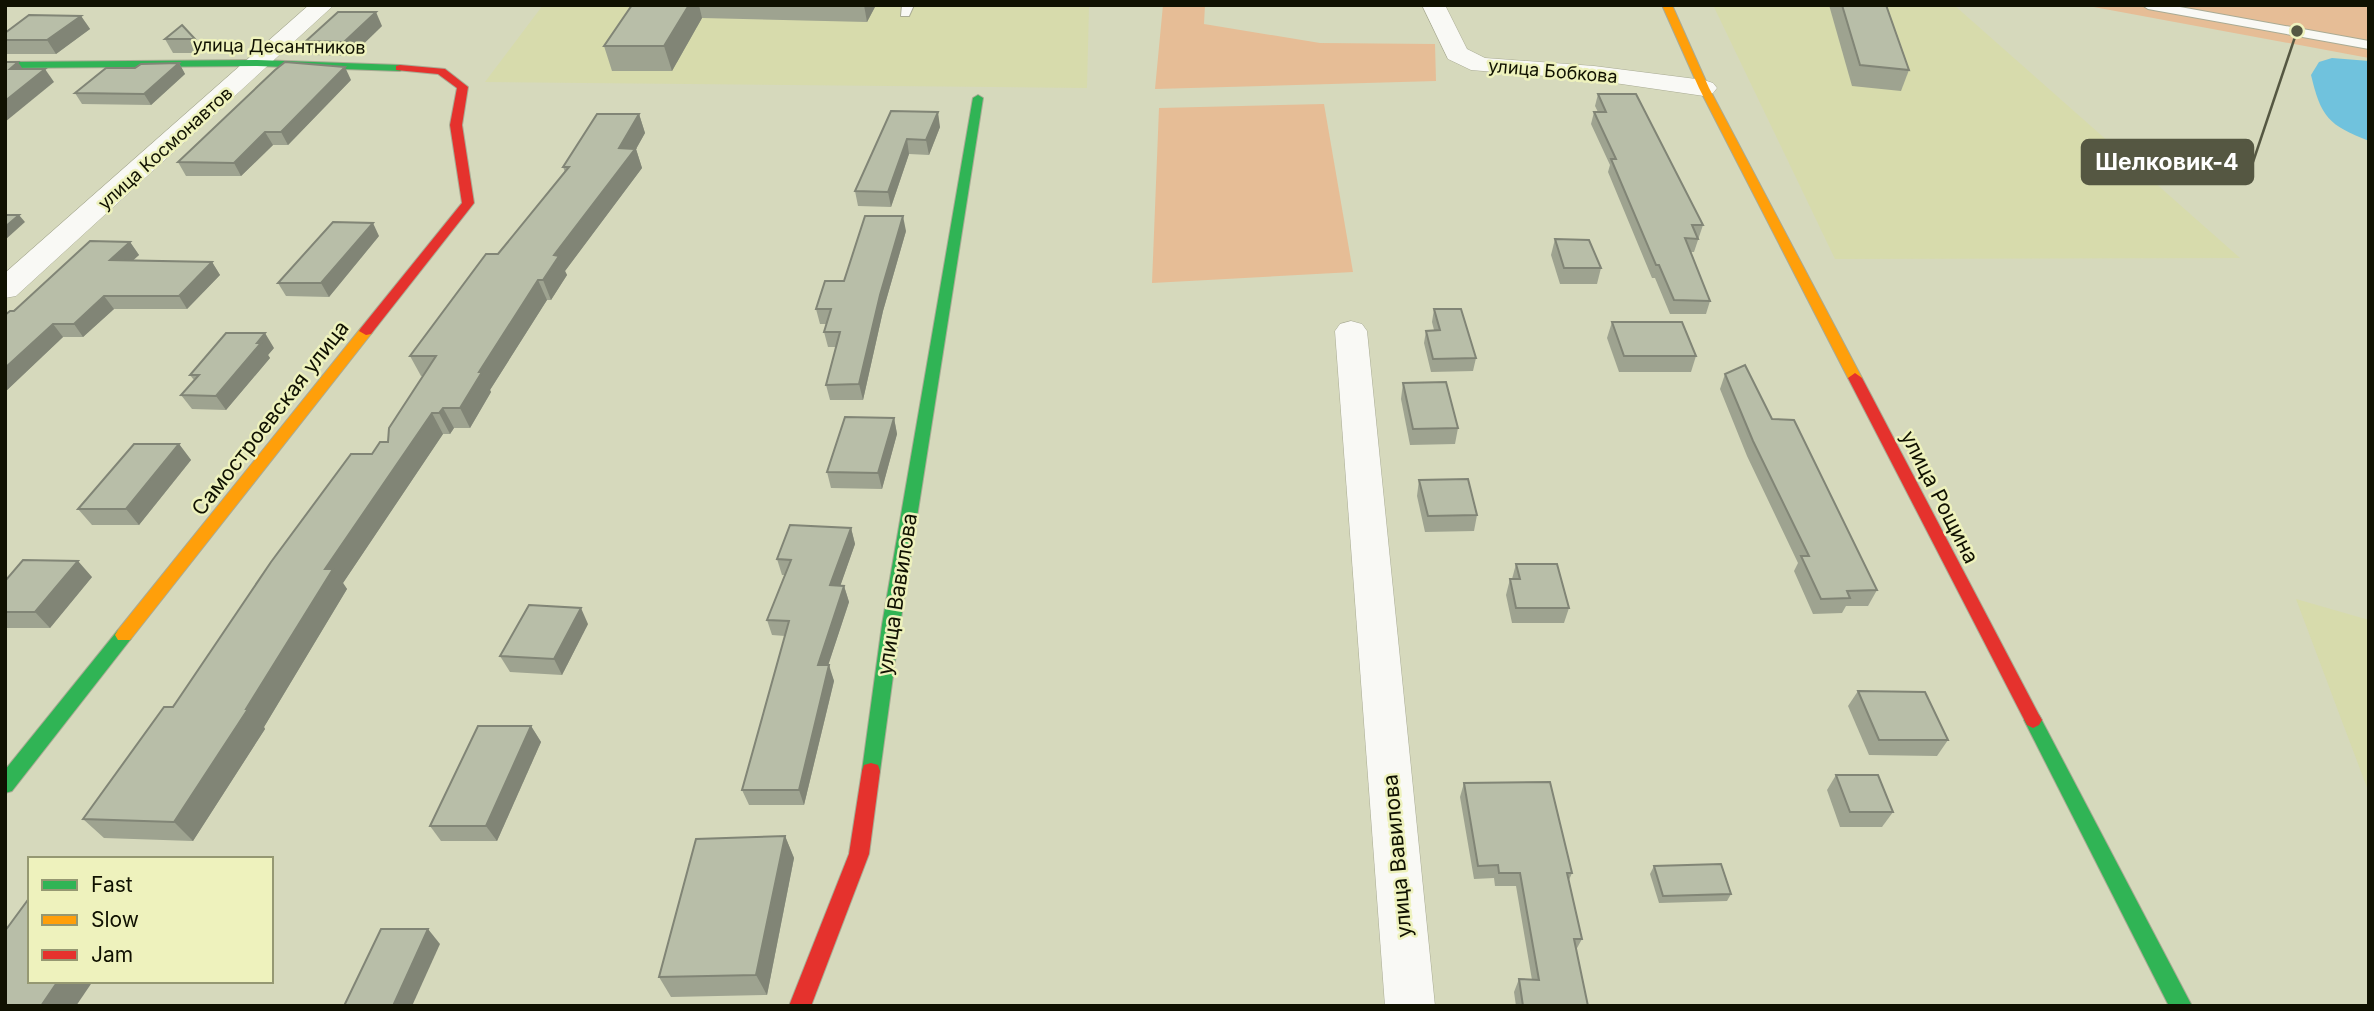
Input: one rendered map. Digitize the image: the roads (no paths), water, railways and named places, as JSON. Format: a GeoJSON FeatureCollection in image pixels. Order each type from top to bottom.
{"type":"FeatureCollection","features":[{"type":"Feature","properties":{"kind":"street","name":"улица Космонавтов"},"geometry":{"type":"LineString","coordinates":[[5,289],[323,5]]}},
{"type":"Feature","properties":{"kind":"street","name":"улица Бобкова"},"geometry":{"type":"LineString","coordinates":[[1433,5],[1457,54],[1480,65],[1594,74],[1704,88]]}},
{"type":"Feature","properties":{"kind":"street","name":"улица Рощина"},"geometry":{"type":"LineString","coordinates":[[1667,5],[1704,88],[2181,1006]]}},
{"type":"Feature","properties":{"kind":"street","name":"улица Десантников"},"geometry":{"type":"LineString","coordinates":[[5,65],[257,63],[426,69]]}},
{"type":"Feature","properties":{"kind":"street","name":"Самостроевская улица"},"geometry":{"type":"LineString","coordinates":[[5,785],[468,203],[456,125],[463,87],[441,71],[426,69]]}},
{"type":"Feature","properties":{"kind":"street","name":"улица Вавилова"},"geometry":{"type":"LineString","coordinates":[[800,1006],[859,854],[891,625],[978,98]]}},
{"type":"Feature","properties":{"kind":"street","name":"улица Вавилова"},"geometry":{"type":"LineString","coordinates":[[1350,331],[1410,1006]]}},
{"type":"Feature","properties":{"kind":"lane"},"geometry":{"type":"LineString","coordinates":[[2148,5],[2369,45]]}},
{"type":"Feature","properties":{"kind":"water"},"geometry":{"type":"Polygon","coordinates":[[[2332,58],[2369,61],[2369,141],[2335,124],[2323,110],[2311,75],[2319,62],[2332,58]]]}},
{"type":"Feature","properties":{"kind":"place","name":"Шелковик-4"},"geometry":{"type":"Point","coordinates":[2297,31]}}]}
